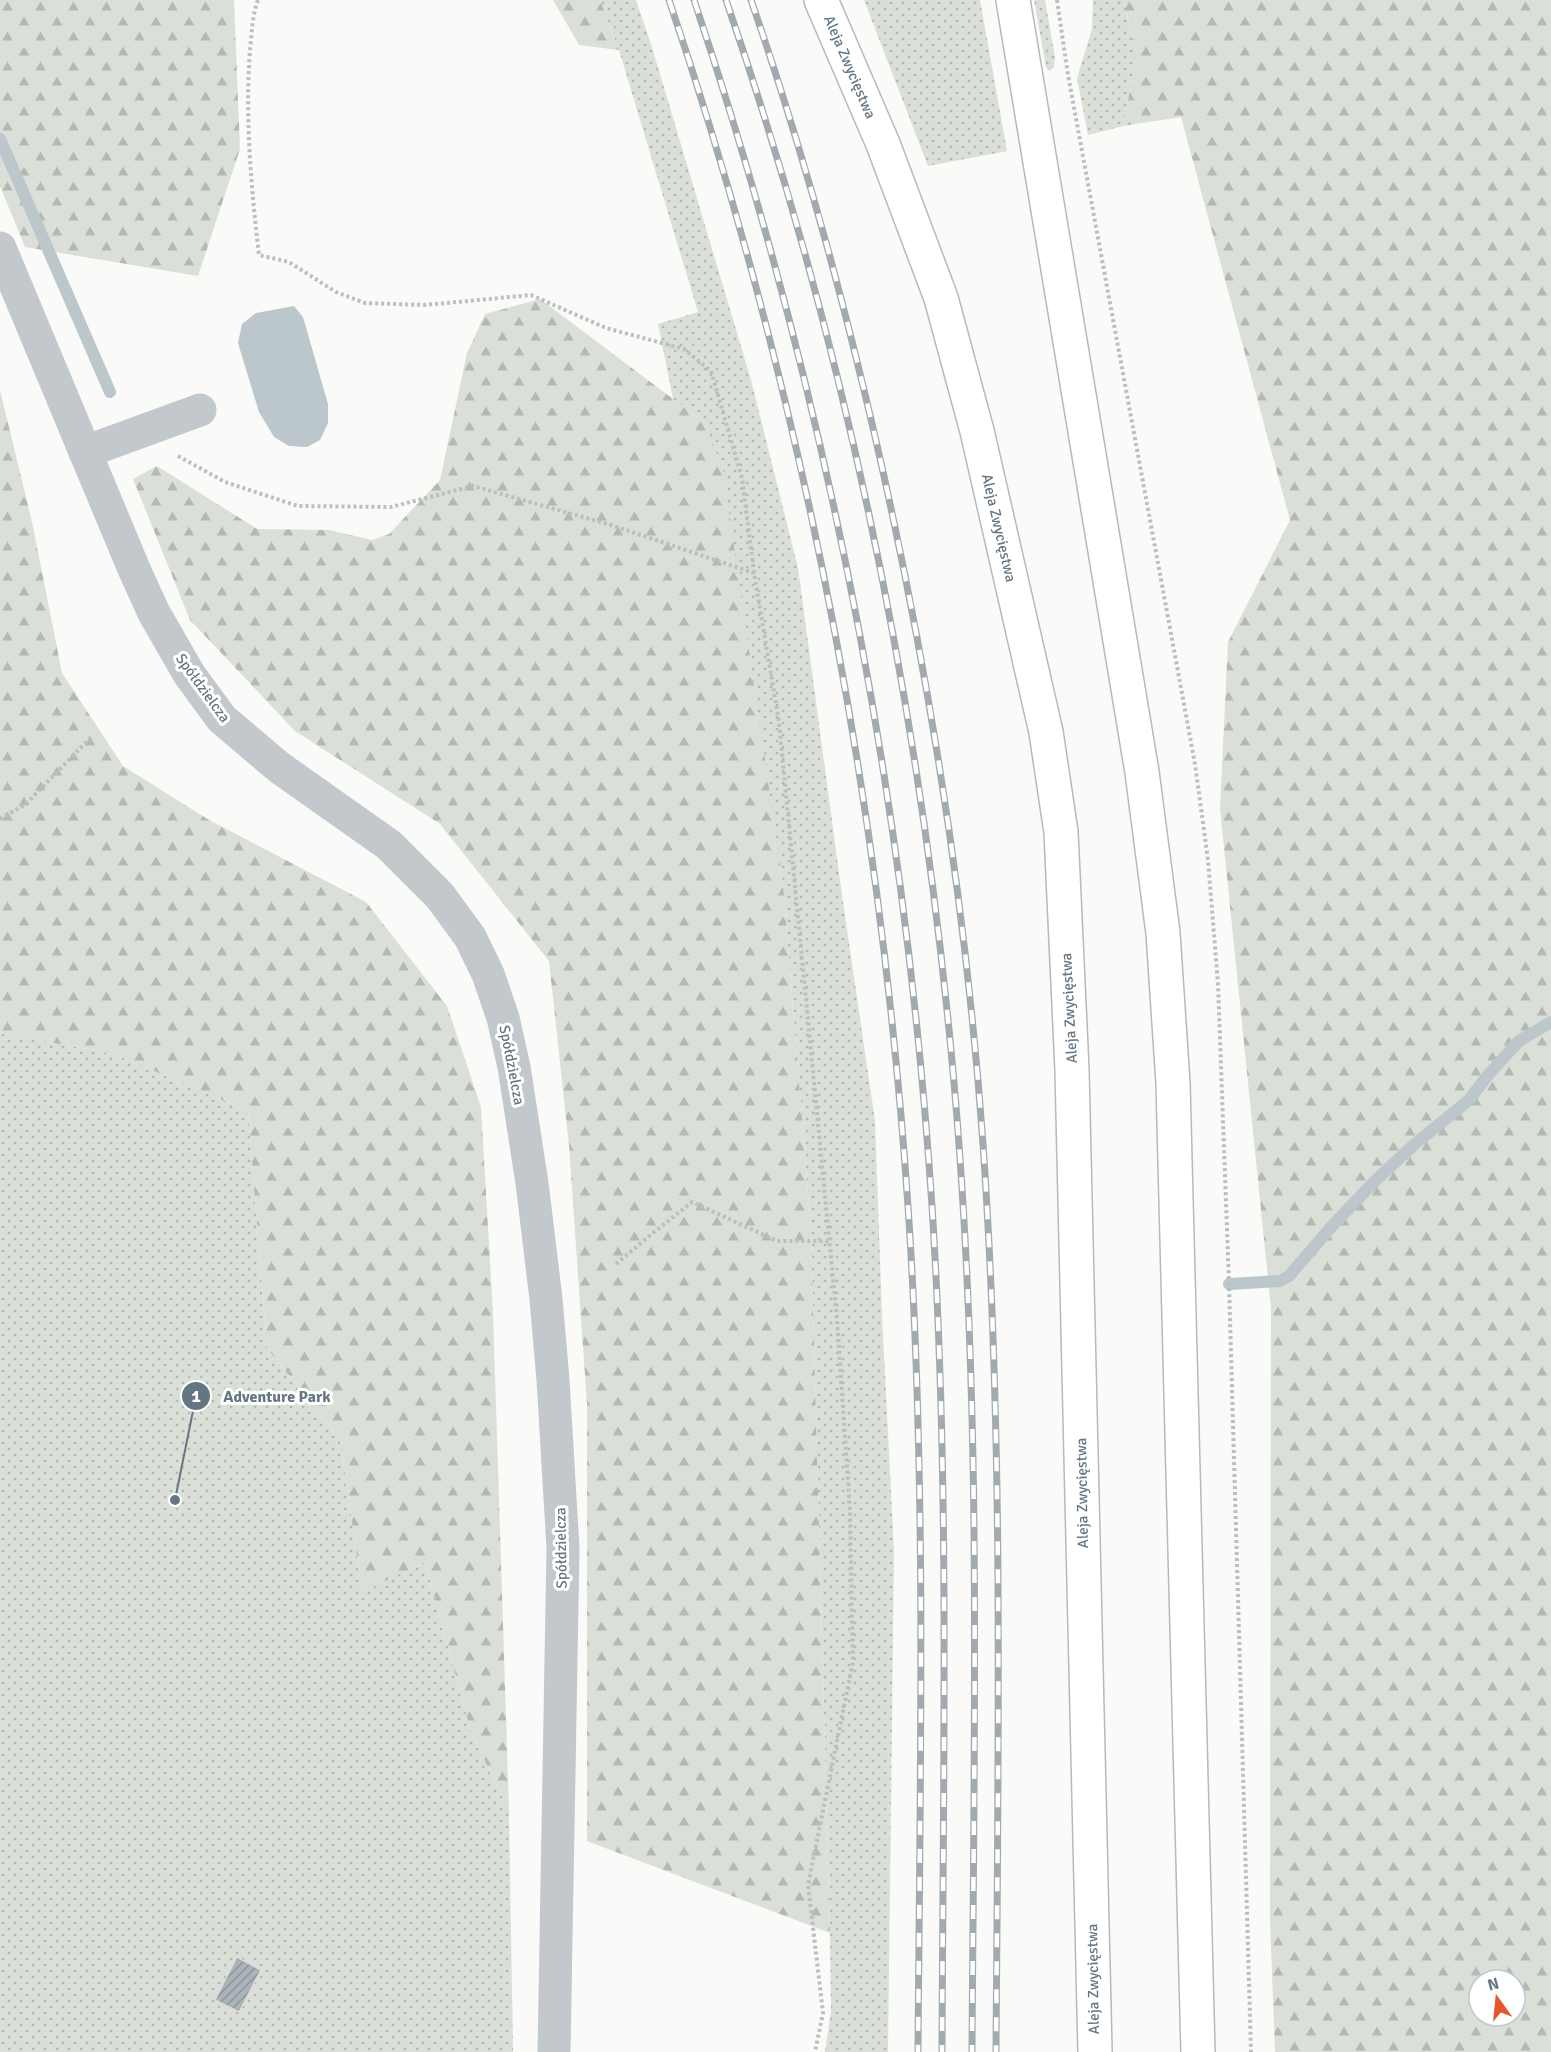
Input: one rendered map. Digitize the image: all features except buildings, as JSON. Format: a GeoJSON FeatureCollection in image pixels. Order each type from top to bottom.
{"type":"FeatureCollection","features":[{"type":"Feature","properties":{"kind":"main road","name":"Aleja Zwycięstwa"},"geometry":{"type":"LineString","coordinates":[[821,0],[884,144],[941,298],[977,431],[1046,732],[1061,832],[1072,1070],[1095,2052]]}},
{"type":"Feature","properties":{"kind":"main road"},"geometry":{"type":"LineString","coordinates":[[1013,0],[1142,772],[1163,933],[1173,1083],[1198,2052]]}},
{"type":"Feature","properties":{"kind":"street","name":"Spółdzielcza"},"geometry":{"type":"LineString","coordinates":[[0,248],[154,612],[189,674],[222,719],[280,768],[390,845],[440,896],[471,936],[488,974],[503,1018],[516,1078],[539,1241],[553,1380],[564,1548],[554,2052]]}},
{"type":"Feature","properties":{"kind":"street"},"geometry":{"type":"LineString","coordinates":[[86,452],[200,410]]}},
{"type":"Feature","properties":{"kind":"path"},"geometry":{"type":"LineString","coordinates":[[258,0],[253,12],[248,78],[251,191],[259,255],[289,262],[336,292],[365,303],[425,304],[531,295],[606,328],[684,349],[711,371],[742,478],[754,573],[779,722],[830,1240],[850,1511],[853,1662],[808,1885],[823,2013],[815,2052]]}},
{"type":"Feature","properties":{"kind":"path"},"geometry":{"type":"LineString","coordinates":[[1057,0],[1068,75]]}},
{"type":"Feature","properties":{"kind":"path"},"geometry":{"type":"LineString","coordinates":[[135,433],[225,482],[298,506],[391,507],[473,486],[611,525],[754,573]]}},
{"type":"Feature","properties":{"kind":"path"},"geometry":{"type":"LineString","coordinates":[[0,819],[26,804],[92,736]]}},
{"type":"Feature","properties":{"kind":"path"},"geometry":{"type":"LineString","coordinates":[[616,1264],[692,1202],[777,1241],[830,1240]]}},
{"type":"Feature","properties":{"kind":"green space"},"geometry":{"type":"Polygon","coordinates":[[[0,0],[234,0],[240,149],[198,276],[25,247],[0,186],[0,0]]]}},
{"type":"Feature","properties":{"kind":"green space"},"geometry":{"type":"Polygon","coordinates":[[[553,0],[600,0],[619,50],[579,45],[553,0]]]}},
{"type":"Feature","properties":{"kind":"green space"},"geometry":{"type":"Polygon","coordinates":[[[600,0],[636,0],[751,380],[798,568],[875,1121],[894,1551],[888,2052],[825,2052],[831,2011],[830,1933],[811,1230],[783,884],[705,423],[673,399],[658,324],[698,312],[619,50],[600,0]]]}},
{"type":"Feature","properties":{"kind":"green space"},"geometry":{"type":"Polygon","coordinates":[[[864,0],[980,0],[1007,151],[928,166],[864,0]]]}},
{"type":"Feature","properties":{"kind":"green space"},"geometry":{"type":"Polygon","coordinates":[[[1034,0],[1045,0],[1055,57],[1054,67],[1049,71],[1046,67],[1034,0]]]}},
{"type":"Feature","properties":{"kind":"green space"},"geometry":{"type":"Polygon","coordinates":[[[1093,0],[1126,0],[1126,13],[1137,54],[1123,126],[1088,135],[1077,78],[1092,29],[1093,0]]]}},
{"type":"Feature","properties":{"kind":"green space"},"geometry":{"type":"Polygon","coordinates":[[[1126,0],[1551,0],[1551,2052],[1275,2052],[1270,1921],[1271,1308],[1220,808],[1228,642],[1290,520],[1181,117],[1123,126],[1137,54],[1126,12],[1126,0]]]}},
{"type":"Feature","properties":{"kind":"green space"},"geometry":{"type":"Polygon","coordinates":[[[540,299],[705,423],[723,470],[783,884],[811,1230],[830,1933],[587,1841],[587,1404],[569,1145],[549,961],[440,824],[295,731],[190,620],[133,479],[157,466],[257,529],[329,530],[372,540],[389,534],[440,480],[467,353],[485,314],[540,299]]]}},
{"type":"Feature","properties":{"kind":"green space"},"geometry":{"type":"Polygon","coordinates":[[[0,390],[32,522],[62,673],[123,766],[209,820],[366,902],[447,1006],[481,1107],[493,1313],[509,1811],[471,1732],[425,1562],[362,1592],[340,1439],[267,1348],[248,1111],[114,1054],[0,1033],[0,390]]]}},
{"type":"Feature","properties":{"kind":"green space"},"geometry":{"type":"Polygon","coordinates":[[[0,1033],[114,1054],[248,1111],[267,1348],[340,1439],[362,1591],[425,1562],[471,1732],[509,1811],[513,2052],[0,2052],[0,1033]]]}},
{"type":"Feature","properties":{"kind":"shaded area"},"geometry":{"type":"Polygon","coordinates":[[[294,306],[303,317],[328,404],[328,423],[320,440],[307,447],[289,446],[274,437],[259,412],[238,343],[242,324],[256,313],[294,306]]]}},
{"type":"Feature","properties":{"kind":"waterway"},"geometry":{"type":"LineString","coordinates":[[0,139],[110,392]]}},
{"type":"Feature","properties":{"kind":"waterway"},"geometry":{"type":"LineString","coordinates":[[1229,1284],[1280,1281],[1289,1276],[1376,1180],[1416,1143],[1469,1100],[1519,1041],[1551,1022]]}},
{"type":"Feature","properties":{"kind":"railway"},"geometry":{"type":"LineString","coordinates":[[669,0],[716,147],[758,295],[795,445],[828,595],[855,747],[877,899],[895,1052],[908,1206],[918,1417],[921,1629],[918,2052]]}},
{"type":"Feature","properties":{"kind":"railway"},"geometry":{"type":"LineString","coordinates":[[694,0],[741,147],[783,295],[820,445],[852,595],[879,747],[902,899],[919,1052],[938,1311],[944,1629],[942,2052]]}},
{"type":"Feature","properties":{"kind":"railway"},"geometry":{"type":"LineString","coordinates":[[726,0],[768,128],[806,257],[840,387],[870,518],[896,650],[918,783],[936,916],[951,1050],[961,1175],[972,1425],[975,1676],[972,2052]]}},
{"type":"Feature","properties":{"kind":"railway"},"geometry":{"type":"LineString","coordinates":[[751,0],[818,214],[874,432],[928,697],[966,964],[983,1144],[994,1371],[998,1598],[996,2052]]}},
{"type":"Feature","properties":{"kind":"place","name":"Adventure Park"},"geometry":{"type":"Point","coordinates":[175,1500]}}]}
